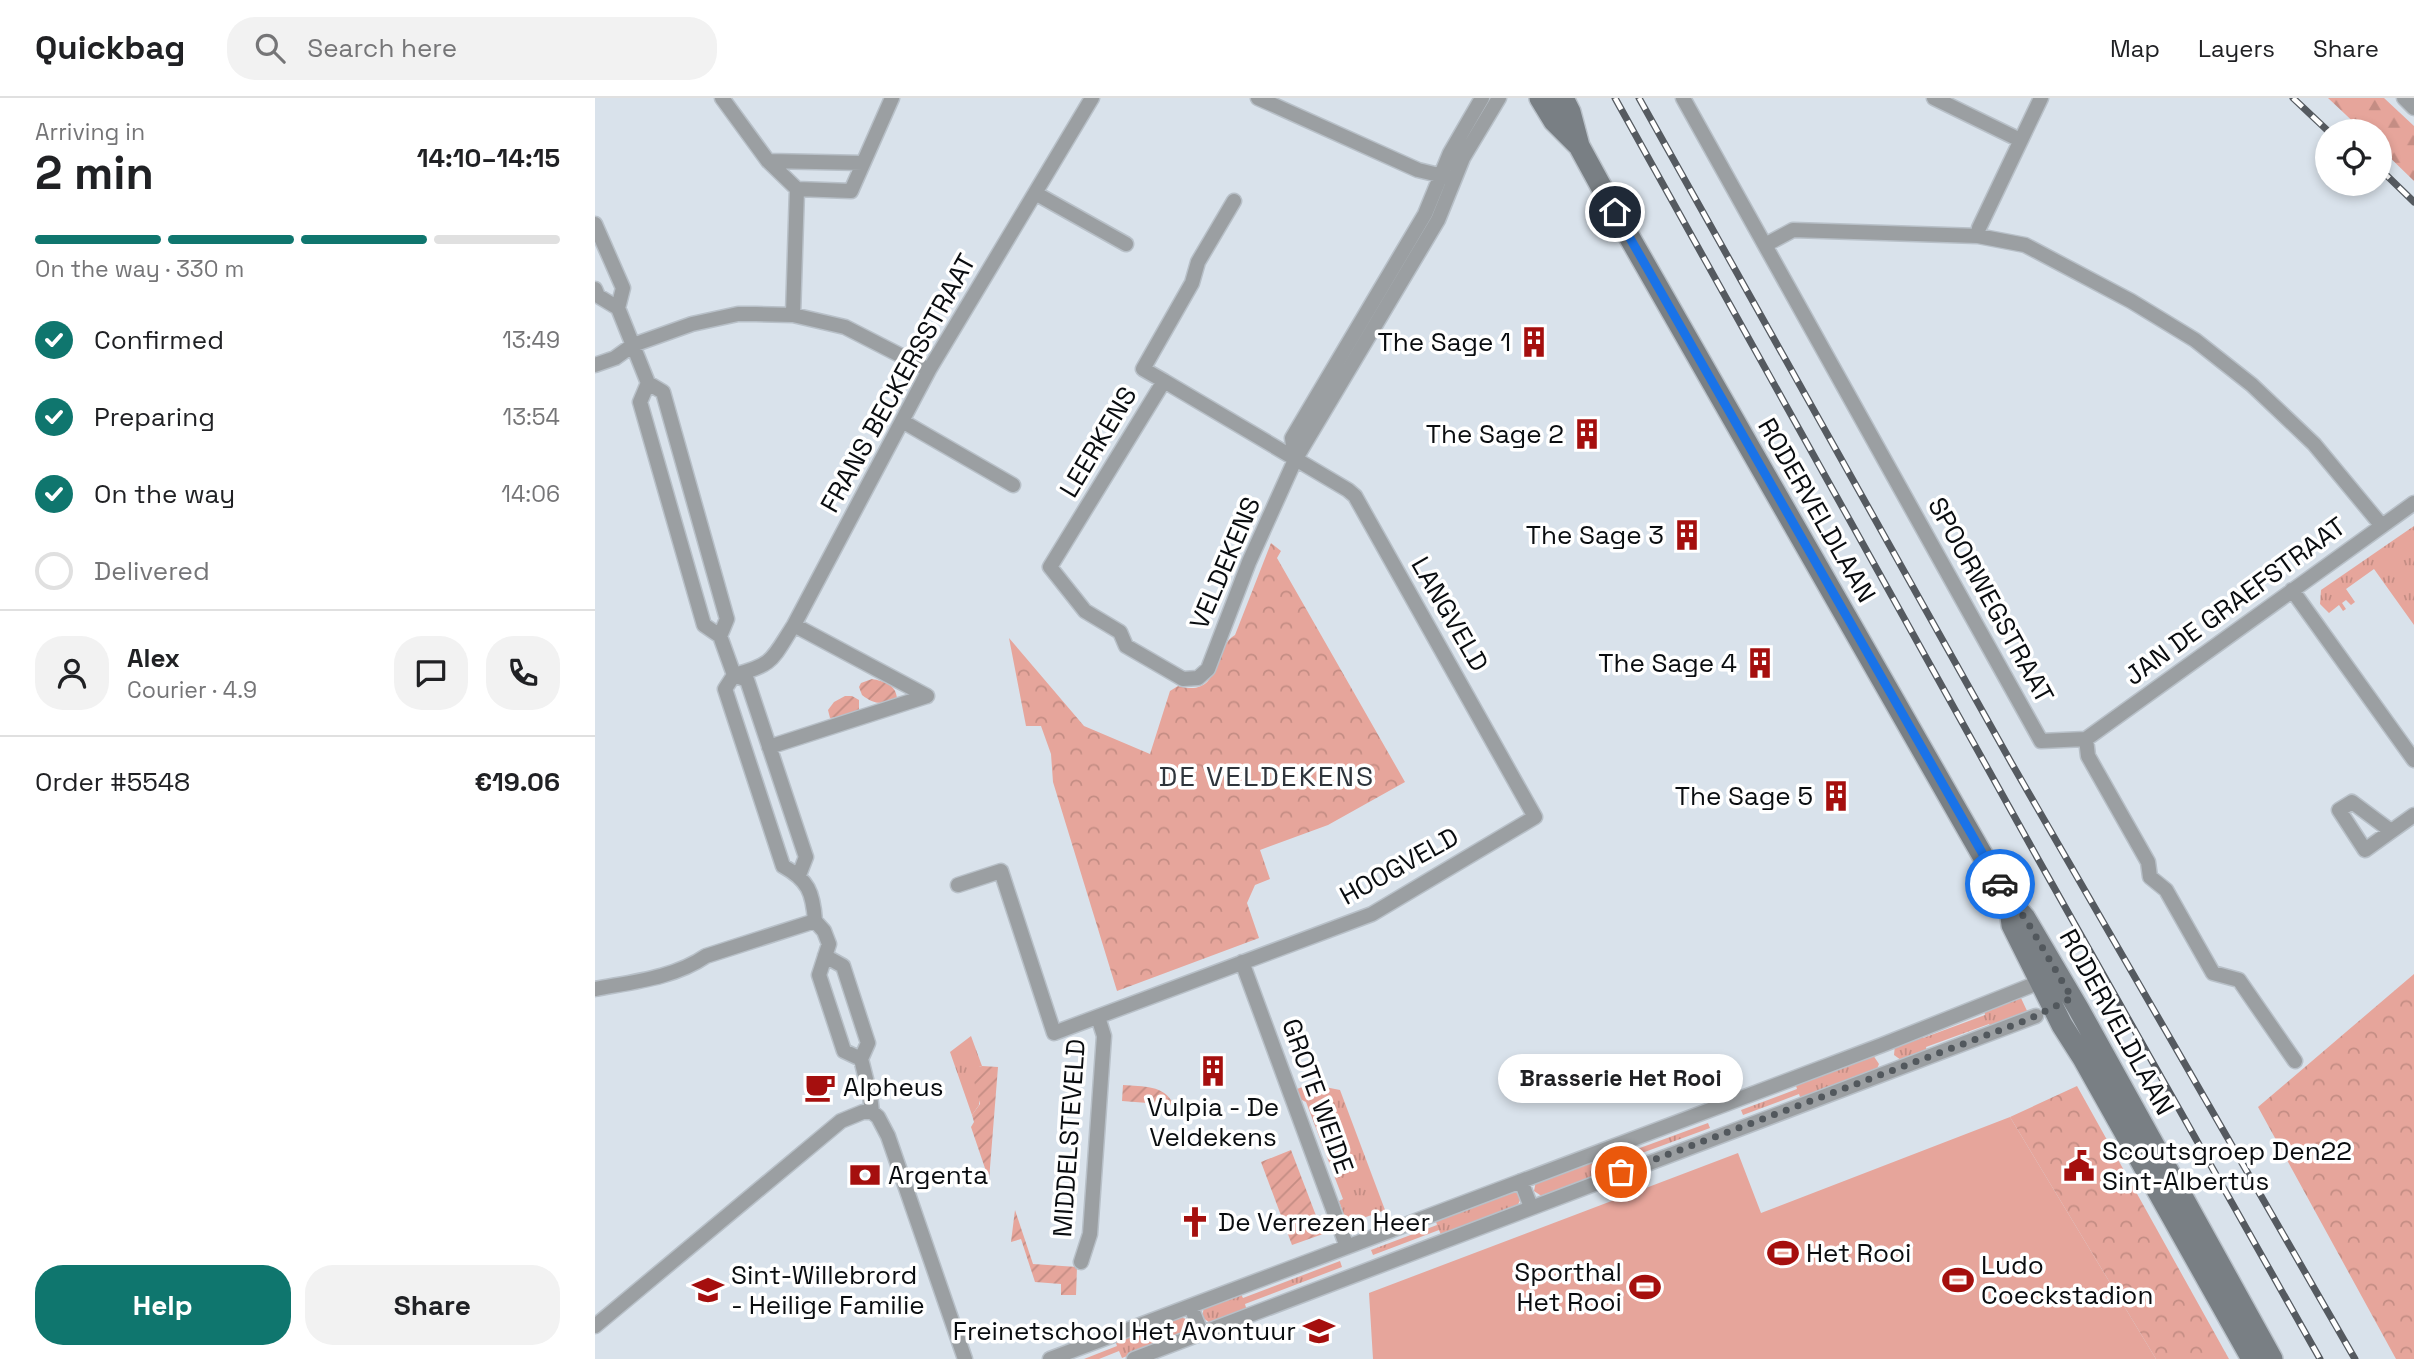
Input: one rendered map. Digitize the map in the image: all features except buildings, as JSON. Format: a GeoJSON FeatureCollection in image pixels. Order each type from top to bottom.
{"type":"FeatureCollection","features":[{"type":"Feature","properties":{"kind":"street"},"geometry":{"type":"LineString","coordinates":[[722,98],[768,161],[797,189],[851,191],[892,98]]}},
{"type":"Feature","properties":{"kind":"street","name":"FRANS BECKERSSTRAAT"},"geometry":{"type":"LineString","coordinates":[[734,676],[757,669],[771,660],[794,625],[929,370],[1092,98]]}},
{"type":"Feature","properties":{"kind":"street"},"geometry":{"type":"LineString","coordinates":[[1258,98],[1418,170],[1447,177]]}},
{"type":"Feature","properties":{"kind":"street"},"geometry":{"type":"LineString","coordinates":[[1447,177],[1450,153],[1482,98]]}},
{"type":"Feature","properties":{"kind":"street"},"geometry":{"type":"LineString","coordinates":[[1447,177],[1463,158],[1499,98]]}},
{"type":"Feature","properties":{"kind":"street","name":"RODERVELDLAAN"},"geometry":{"type":"LineString","coordinates":[[1540,98],[1554,121],[1579,146]]}},
{"type":"Feature","properties":{"kind":"street","name":"RODERVELDLAAN"},"geometry":{"type":"LineString","coordinates":[[1563,98],[1570,112],[1579,146],[2009,900],[2012,925],[2049,978],[2053,1007],[2252,1359]]}},
{"type":"Feature","properties":{"kind":"street","name":"SPOORWEGSTRAAT"},"geometry":{"type":"LineString","coordinates":[[1683,98],[2041,741],[2086,739]]}},
{"type":"Feature","properties":{"kind":"street"},"geometry":{"type":"LineString","coordinates":[[1934,98],[2020,141]]}},
{"type":"Feature","properties":{"kind":"street"},"geometry":{"type":"LineString","coordinates":[[1977,236],[2041,98]]}},
{"type":"Feature","properties":{"kind":"street"},"geometry":{"type":"LineString","coordinates":[[2404,98],[2414,108]]}},
{"type":"Feature","properties":{"kind":"street"},"geometry":{"type":"LineString","coordinates":[[768,161],[863,163]]}},
{"type":"Feature","properties":{"kind":"street","name":"VELDEKENS"},"geometry":{"type":"LineString","coordinates":[[1195,679],[1204,675],[1208,669],[1249,562],[1296,460],[1292,438],[1358,341],[1447,177]]}},
{"type":"Feature","properties":{"kind":"street"},"geometry":{"type":"LineString","coordinates":[[793,315],[797,189]]}},
{"type":"Feature","properties":{"kind":"street"},"geometry":{"type":"LineString","coordinates":[[1035,192],[1126,243]]}},
{"type":"Feature","properties":{"kind":"street","name":"LEERKENS"},"geometry":{"type":"LineString","coordinates":[[1195,679],[1180,678],[1126,646],[1120,632],[1085,611],[1050,567],[1164,381],[1143,369],[1192,284],[1198,262],[1234,201]]}},
{"type":"Feature","properties":{"kind":"street"},"geometry":{"type":"LineString","coordinates":[[595,223],[623,288],[618,308],[647,383],[663,392],[727,619],[720,636]]}},
{"type":"Feature","properties":{"kind":"street"},"geometry":{"type":"LineString","coordinates":[[1765,244],[1793,230],[1977,236],[2025,245],[2131,300],[2195,340],[2252,385],[2314,444],[2382,526]]}},
{"type":"Feature","properties":{"kind":"street"},"geometry":{"type":"LineString","coordinates":[[595,289],[598,296],[618,308]]}},
{"type":"Feature","properties":{"kind":"street"},"geometry":{"type":"LineString","coordinates":[[595,365],[615,358],[633,345],[692,324],[738,314],[793,315],[845,327],[929,370]]}},
{"type":"Feature","properties":{"kind":"street","name":"LANGVELD"},"geometry":{"type":"LineString","coordinates":[[1164,381],[1355,496],[1535,817]]}},
{"type":"Feature","properties":{"kind":"street"},"geometry":{"type":"LineString","coordinates":[[647,383],[640,401],[704,625],[720,636],[734,676]]}},
{"type":"Feature","properties":{"kind":"street"},"geometry":{"type":"LineString","coordinates":[[902,421],[1013,485]]}},
{"type":"Feature","properties":{"kind":"street","name":"JAN DE GRAEFSTRAAT"},"geometry":{"type":"LineString","coordinates":[[2086,739],[2414,503]]}},
{"type":"Feature","properties":{"kind":"street"},"geometry":{"type":"LineString","coordinates":[[2292,590],[2414,760]]}},
{"type":"Feature","properties":{"kind":"street"},"geometry":{"type":"LineString","coordinates":[[769,747],[927,696],[794,625]]}},
{"type":"Feature","properties":{"kind":"street"},"geometry":{"type":"LineString","coordinates":[[734,676],[747,680],[806,857],[799,875]]}},
{"type":"Feature","properties":{"kind":"street"},"geometry":{"type":"LineString","coordinates":[[734,676],[725,689],[783,866],[799,875],[806,883],[815,921],[824,931],[829,944],[819,975],[844,1051],[861,1059]]}},
{"type":"Feature","properties":{"kind":"street"},"geometry":{"type":"LineString","coordinates":[[2086,739],[2088,756],[2148,862],[2150,877],[2166,890],[2213,973],[2239,980],[2295,1060]]}},
{"type":"Feature","properties":{"kind":"street"},"geometry":{"type":"LineString","coordinates":[[2391,831],[2414,815]]}},
{"type":"Feature","properties":{"kind":"street","name":"HOOGVELD"},"geometry":{"type":"LineString","coordinates":[[958,886],[1001,871],[1054,1033],[1372,914],[1535,817]]}},
{"type":"Feature","properties":{"kind":"street"},"geometry":{"type":"LineString","coordinates":[[595,989],[669,973],[691,966],[706,956],[815,921]]}},
{"type":"Feature","properties":{"kind":"street"},"geometry":{"type":"LineString","coordinates":[[825,956],[843,966],[868,1043],[861,1059],[872,1112]]}},
{"type":"Feature","properties":{"kind":"street","name":"GROTE WEIDE"},"geometry":{"type":"LineString","coordinates":[[1242,962],[1347,1247]]}},
{"type":"Feature","properties":{"kind":"street"},"geometry":{"type":"LineString","coordinates":[[1050,1359],[1882,1045],[2049,978]]}},
{"type":"Feature","properties":{"kind":"street"},"geometry":{"type":"LineString","coordinates":[[1134,1359],[2053,1007]]}},
{"type":"Feature","properties":{"kind":"street","name":"RODERVELDLAAN"},"geometry":{"type":"LineString","coordinates":[[2053,1007],[2272,1359]]}},
{"type":"Feature","properties":{"kind":"street","name":"MIDDELSTEVELD"},"geometry":{"type":"LineString","coordinates":[[1081,1262],[1090,1234],[1102,1068],[1104,1036],[1098,1017]]}},
{"type":"Feature","properties":{"kind":"street"},"geometry":{"type":"LineString","coordinates":[[1882,1045],[1892,1070]]}},
{"type":"Feature","properties":{"kind":"street"},"geometry":{"type":"LineString","coordinates":[[595,1326],[841,1121],[863,1112],[872,1112],[878,1116],[888,1136],[965,1359]]}},
{"type":"Feature","properties":{"kind":"street"},"geometry":{"type":"LineString","coordinates":[[1521,1181],[1531,1207]]}},
{"type":"Feature","properties":{"kind":"street"},"geometry":{"type":"LineString","coordinates":[[1191,1307],[1201,1332]]}},
{"type":"Feature","properties":{"kind":"green space"},"geometry":{"type":"Polygon","coordinates":[[[2328,98],[2384,98],[2414,126],[2414,181],[2392,160],[2392,119],[2350,119],[2328,98]]]}},
{"type":"Feature","properties":{"kind":"green space"},"geometry":{"type":"Polygon","coordinates":[[[2414,526],[2414,625],[2374,569],[2346,589],[2355,602],[2351,605],[2346,600],[2342,603],[2346,609],[2343,611],[2339,605],[2329,613],[2320,604],[2321,590],[2414,526]]]}},
{"type":"Feature","properties":{"kind":"green space"},"geometry":{"type":"Polygon","coordinates":[[[1271,543],[1281,551],[1277,558],[1405,782],[1328,825],[1260,850],[1270,879],[1255,885],[1247,903],[1259,938],[1117,991],[1053,782],[1051,754],[1041,726],[1026,726],[1009,638],[1084,726],[1150,754],[1170,691],[1178,686],[1192,688],[1203,685],[1210,679],[1228,641],[1235,635],[1271,543]]]}},
{"type":"Feature","properties":{"kind":"green space"},"geometry":{"type":"Polygon","coordinates":[[[872,679],[889,684],[897,698],[879,703],[862,695],[859,687],[861,683],[872,679]]]}},
{"type":"Feature","properties":{"kind":"green space"},"geometry":{"type":"Polygon","coordinates":[[[845,696],[859,700],[859,710],[854,715],[830,718],[828,710],[834,702],[845,696]]]}},
{"type":"Feature","properties":{"kind":"green space"},"geometry":{"type":"Polygon","coordinates":[[[2414,974],[2414,1359],[2396,1359],[2258,1107],[2414,974]]]}},
{"type":"Feature","properties":{"kind":"green space"},"geometry":{"type":"Polygon","coordinates":[[[2021,998],[2028,1013],[1991,1028],[1989,1024],[1926,1047],[1927,1052],[1901,1060],[1894,1055],[1895,1045],[1921,1033],[1923,1038],[1985,1015],[1984,1010],[2021,998]]]}},
{"type":"Feature","properties":{"kind":"green space"},"geometry":{"type":"Polygon","coordinates":[[[971,1036],[982,1066],[979,1067],[979,1105],[972,1115],[950,1052],[971,1036]]]}},
{"type":"Feature","properties":{"kind":"green space"},"geometry":{"type":"Polygon","coordinates":[[[1873,1055],[1879,1064],[1876,1071],[1801,1100],[1799,1094],[1743,1115],[1741,1110],[1797,1089],[1795,1082],[1873,1055]]]}},
{"type":"Feature","properties":{"kind":"green space"},"geometry":{"type":"Polygon","coordinates":[[[998,1067],[989,1180],[971,1127],[974,1122],[972,1115],[980,1104],[974,1081],[976,1068],[998,1067]]]}},
{"type":"Feature","properties":{"kind":"green space"},"geometry":{"type":"Polygon","coordinates":[[[1310,1084],[1340,1090],[1385,1210],[1347,1224],[1339,1201],[1343,1199],[1306,1102],[1300,1099],[1297,1089],[1310,1084]]]}},
{"type":"Feature","properties":{"kind":"green space"},"geometry":{"type":"Polygon","coordinates":[[[1123,1085],[1159,1090],[1170,1098],[1174,1105],[1122,1101],[1123,1085]]]}},
{"type":"Feature","properties":{"kind":"green space"},"geometry":{"type":"Polygon","coordinates":[[[2077,1086],[2229,1359],[2156,1359],[2010,1117],[2077,1086]]]}},
{"type":"Feature","properties":{"kind":"green space","name":"Het Rooi"},"geometry":{"type":"Polygon","coordinates":[[[2010,1117],[2156,1359],[1373,1359],[1369,1293],[1738,1153],[1761,1213],[2010,1117]]]}},
{"type":"Feature","properties":{"kind":"green space"},"geometry":{"type":"Polygon","coordinates":[[[1708,1123],[1710,1128],[1612,1164],[1614,1171],[1543,1197],[1534,1191],[1536,1181],[1607,1153],[1610,1159],[1708,1123]]]}},
{"type":"Feature","properties":{"kind":"green space"},"geometry":{"type":"Polygon","coordinates":[[[1291,1150],[1323,1234],[1292,1245],[1261,1162],[1291,1150]]]}},
{"type":"Feature","properties":{"kind":"green space"},"geometry":{"type":"Polygon","coordinates":[[[1514,1191],[1520,1200],[1517,1207],[1442,1237],[1439,1230],[1373,1255],[1371,1250],[1437,1225],[1435,1218],[1514,1191]]]}},
{"type":"Feature","properties":{"kind":"green space"},"geometry":{"type":"Polygon","coordinates":[[[1015,1210],[1033,1264],[1077,1267],[1076,1295],[1061,1295],[1061,1284],[1035,1282],[1021,1239],[1011,1242],[1015,1210]]]}},
{"type":"Feature","properties":{"kind":"green space"},"geometry":{"type":"Polygon","coordinates":[[[1340,1261],[1342,1267],[1245,1304],[1247,1311],[1210,1323],[1202,1317],[1204,1307],[1240,1292],[1243,1298],[1340,1261]]]}},
{"type":"Feature","properties":{"kind":"green space"},"geometry":{"type":"Polygon","coordinates":[[[1180,1317],[1186,1319],[1188,1324],[1182,1335],[1122,1358],[1119,1351],[1099,1359],[1084,1359],[1117,1346],[1115,1340],[1180,1317]]]}},
{"type":"Feature","properties":{"kind":"railway"},"geometry":{"type":"LineString","coordinates":[[1615,98],[2038,859],[2320,1359]]}},
{"type":"Feature","properties":{"kind":"railway"},"geometry":{"type":"LineString","coordinates":[[1639,98],[2012,764],[2355,1359]]}},
{"type":"Feature","properties":{"kind":"railway"},"geometry":{"type":"LineString","coordinates":[[2293,98],[2315,119]]}},
{"type":"Feature","properties":{"kind":"railway"},"geometry":{"type":"LineString","coordinates":[[2392,181],[2414,202]]}},
{"type":"Feature","properties":{"kind":"way so far"},"geometry":{"type":"LineString","coordinates":[[1621,1172],[2027,1020],[2072,998],[2025,918],[2009,900],[2000,884]]}},
{"type":"Feature","properties":{"kind":"place","name":"The Sage 1"},"geometry":{"type":"Point","coordinates":[1534,342]}},
{"type":"Feature","properties":{"kind":"place","name":"The Sage 2"},"geometry":{"type":"Point","coordinates":[1587,434]}},
{"type":"Feature","properties":{"kind":"place","name":"The Sage 3"},"geometry":{"type":"Point","coordinates":[1687,535]}},
{"type":"Feature","properties":{"kind":"place","name":"The Sage 4"},"geometry":{"type":"Point","coordinates":[1760,663]}},
{"type":"Feature","properties":{"kind":"place","name":"The Sage 5"},"geometry":{"type":"Point","coordinates":[1836,796]}},
{"type":"Feature","properties":{"kind":"place","name":"Vulpia - De Veldekens"},"geometry":{"type":"Point","coordinates":[1213,1071]}},
{"type":"Feature","properties":{"kind":"place","name":"Alpheus"},"geometry":{"type":"Point","coordinates":[820,1087]}},
{"type":"Feature","properties":{"kind":"place","name":"Scoutsgroep Den22 Sint-Albertus"},"geometry":{"type":"Point","coordinates":[2079,1166]}},
{"type":"Feature","properties":{"kind":"place","name":"Brasserie Het Rooi"},"geometry":{"type":"Point","coordinates":[1621,1172]}},
{"type":"Feature","properties":{"kind":"place","name":"Argenta"},"geometry":{"type":"Point","coordinates":[865,1175]}},
{"type":"Feature","properties":{"kind":"place","name":"De Verrezen Heer"},"geometry":{"type":"Point","coordinates":[1195,1222]}},
{"type":"Feature","properties":{"kind":"place","name":"Het Rooi"},"geometry":{"type":"Point","coordinates":[1783,1253]}},
{"type":"Feature","properties":{"kind":"place","name":"Ludo Coeckstadion"},"geometry":{"type":"Point","coordinates":[1958,1280]}},
{"type":"Feature","properties":{"kind":"place","name":"Sporthal Het Rooi"},"geometry":{"type":"Point","coordinates":[1645,1287]}},
{"type":"Feature","properties":{"kind":"place","name":"Sint-Willebrord - Heilige Familie"},"geometry":{"type":"Point","coordinates":[708,1290]}},
{"type":"Feature","properties":{"kind":"place","name":"Freinetschool Het Avontuur"},"geometry":{"type":"Point","coordinates":[1319,1331]}},
{"type":"Feature","properties":{"kind":"district","name":"DE VELDEKENS"},"geometry":{"type":"Point","coordinates":[1267,776]}},
{"type":"Feature","properties":{"kind":"route"},"geometry":{"type":"LineString","coordinates":[[1615,212],[2000,884]]}}]}
